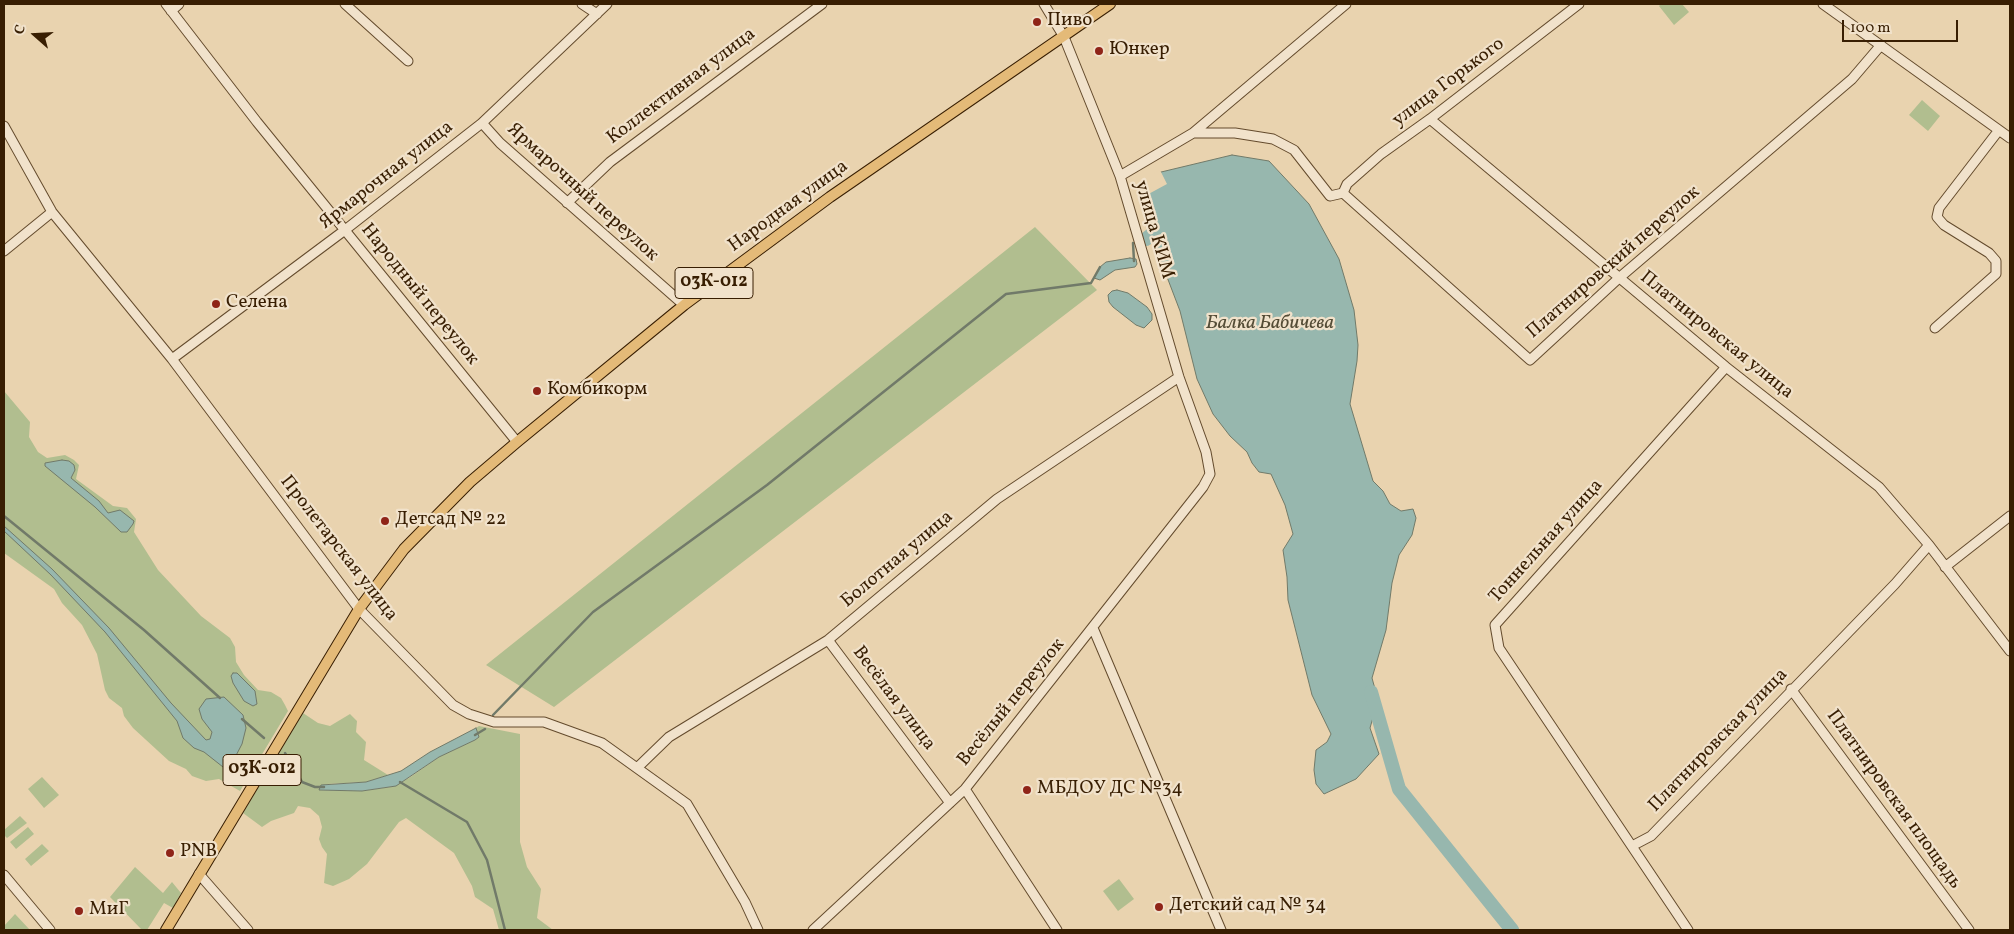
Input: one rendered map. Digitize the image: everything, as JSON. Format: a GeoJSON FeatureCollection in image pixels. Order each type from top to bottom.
{"type":"FeatureCollection","features":[{"type":"Feature","properties":{"kind":"main road","name":"Народная улица"},"geometry":{"type":"LineString","coordinates":[[360,610],[404,549],[470,482],[516,442],[684,305],[830,197],[1110,4]]}},
{"type":"Feature","properties":{"kind":"main road","name":"03К-012"},"geometry":{"type":"LineString","coordinates":[[166,930],[360,610]]}},
{"type":"Feature","properties":{"kind":"street"},"geometry":{"type":"LineString","coordinates":[[169,7],[180,4]]}},
{"type":"Feature","properties":{"kind":"street"},"geometry":{"type":"LineString","coordinates":[[345,4],[408,61]]}},
{"type":"Feature","properties":{"kind":"street"},"geometry":{"type":"LineString","coordinates":[[582,4],[597,14]]}},
{"type":"Feature","properties":{"kind":"street","name":"Ярмарочная улица"},"geometry":{"type":"LineString","coordinates":[[172,359],[345,230],[482,123],[607,4]]}},
{"type":"Feature","properties":{"kind":"street","name":"Коллективная улица"},"geometry":{"type":"LineString","coordinates":[[567,203],[610,162],[822,4]]}},
{"type":"Feature","properties":{"kind":"street","name":"улица КИМ"},"geometry":{"type":"LineString","coordinates":[[1044,4],[1064,37],[1120,176],[1179,377],[1206,452],[1210,474]]}},
{"type":"Feature","properties":{"kind":"street"},"geometry":{"type":"LineString","coordinates":[[1120,176],[1193,133],[1346,4]]}},
{"type":"Feature","properties":{"kind":"street","name":"улица Горького"},"geometry":{"type":"LineString","coordinates":[[1343,193],[1347,184],[1381,154],[1430,119],[1579,4]]}},
{"type":"Feature","properties":{"kind":"street"},"geometry":{"type":"LineString","coordinates":[[1823,4],[2010,138]]}},
{"type":"Feature","properties":{"kind":"street","name":"Народный переулок"},"geometry":{"type":"LineString","coordinates":[[169,7],[257,122],[516,442]]}},
{"type":"Feature","properties":{"kind":"street","name":"Платнировский переулок"},"geometry":{"type":"LineString","coordinates":[[1193,133],[1235,133],[1273,139],[1294,150],[1330,196],[1343,193],[1530,360],[1619,278],[1852,79],[1881,45]]}},
{"type":"Feature","properties":{"kind":"street","name":"Платнировская улица"},"geometry":{"type":"LineString","coordinates":[[1430,119],[1726,367],[1879,487],[1929,545],[2010,651]]}},
{"type":"Feature","properties":{"kind":"street","name":"Ярмарочный переулок"},"geometry":{"type":"LineString","coordinates":[[482,123],[500,143],[684,305]]}},
{"type":"Feature","properties":{"kind":"street","name":"Пролетарская улица"},"geometry":{"type":"LineString","coordinates":[[4,126],[52,212],[172,359],[360,610],[453,705],[469,714],[494,722],[544,722],[602,743],[686,804],[742,896],[758,930]]}},
{"type":"Feature","properties":{"kind":"street"},"geometry":{"type":"LineString","coordinates":[[1935,328],[1996,274],[1996,261],[1989,253],[1944,225],[1937,217],[1939,208],[1999,130]]}},
{"type":"Feature","properties":{"kind":"street"},"geometry":{"type":"LineString","coordinates":[[4,250],[52,212]]}},
{"type":"Feature","properties":{"kind":"street","name":"Тоннельная улица"},"geometry":{"type":"LineString","coordinates":[[1688,930],[1499,648],[1495,625],[1726,367]]}},
{"type":"Feature","properties":{"kind":"street","name":"Болотная улица"},"geometry":{"type":"LineString","coordinates":[[637,768],[669,737],[828,640],[997,499],[1179,377]]}},
{"type":"Feature","properties":{"kind":"street","name":"Весёлый переулок"},"geometry":{"type":"LineString","coordinates":[[813,930],[964,789],[1093,628],[1210,474]]}},
{"type":"Feature","properties":{"kind":"street"},"geometry":{"type":"LineString","coordinates":[[1945,567],[2010,516]]}},
{"type":"Feature","properties":{"kind":"street","name":"Платнировская улица"},"geometry":{"type":"LineString","coordinates":[[1632,846],[1651,836],[1791,689],[1895,584],[1929,545]]}},
{"type":"Feature","properties":{"kind":"street"},"geometry":{"type":"LineString","coordinates":[[1093,628],[1221,930]]}},
{"type":"Feature","properties":{"kind":"street","name":"Весёлая улица"},"geometry":{"type":"LineString","coordinates":[[828,640],[950,803]]}},
{"type":"Feature","properties":{"kind":"street","name":"Платнировская площадь"},"geometry":{"type":"LineString","coordinates":[[1791,689],[1969,930]]}},
{"type":"Feature","properties":{"kind":"street"},"geometry":{"type":"LineString","coordinates":[[964,789],[1057,930]]}},
{"type":"Feature","properties":{"kind":"street"},"geometry":{"type":"LineString","coordinates":[[199,874],[248,930]]}},
{"type":"Feature","properties":{"kind":"street"},"geometry":{"type":"LineString","coordinates":[[4,875],[50,930]]}},
{"type":"Feature","properties":{"kind":"green space"},"geometry":{"type":"Polygon","coordinates":[[[1661,4],[1682,4],[1689,12],[1674,25],[1659,6],[1661,4]]]}},
{"type":"Feature","properties":{"kind":"green space"},"geometry":{"type":"Polygon","coordinates":[[[1922,100],[1940,116],[1928,131],[1909,115],[1922,100]]]}},
{"type":"Feature","properties":{"kind":"green space"},"geometry":{"type":"Polygon","coordinates":[[[1035,227],[1097,290],[554,707],[486,665],[1035,227]]]}},
{"type":"Feature","properties":{"kind":"green space"},"geometry":{"type":"Polygon","coordinates":[[[4,391],[30,422],[29,437],[38,452],[47,458],[65,455],[74,460],[79,465],[76,479],[113,506],[127,508],[136,519],[134,532],[158,570],[201,616],[230,638],[235,647],[236,662],[244,675],[258,690],[271,692],[281,698],[288,711],[240,791],[219,779],[206,781],[192,776],[186,769],[169,761],[133,728],[124,716],[122,708],[109,698],[105,690],[97,654],[82,625],[62,603],[54,589],[4,553],[4,391]]]}},
{"type":"Feature","properties":{"kind":"green space"},"geometry":{"type":"Polygon","coordinates":[[[303,713],[318,723],[330,726],[350,714],[357,721],[356,732],[366,742],[364,760],[388,775],[366,782],[327,784],[319,790],[362,791],[390,787],[409,778],[439,757],[475,740],[479,737],[476,728],[479,726],[520,734],[520,842],[527,867],[541,889],[537,918],[553,930],[499,930],[493,909],[475,897],[472,886],[454,853],[406,818],[399,822],[367,864],[349,879],[333,886],[324,883],[327,854],[319,839],[322,827],[319,816],[310,808],[298,806],[294,813],[271,821],[262,827],[243,813],[303,713]]]}},
{"type":"Feature","properties":{"kind":"green space"},"geometry":{"type":"Polygon","coordinates":[[[42,777],[59,795],[44,808],[28,789],[42,777]]]}},
{"type":"Feature","properties":{"kind":"green space"},"geometry":{"type":"Polygon","coordinates":[[[20,816],[27,823],[7,838],[4,835],[4,830],[20,816]]]}},
{"type":"Feature","properties":{"kind":"green space"},"geometry":{"type":"Polygon","coordinates":[[[28,827],[34,834],[16,849],[10,842],[28,827]]]}},
{"type":"Feature","properties":{"kind":"green space"},"geometry":{"type":"Polygon","coordinates":[[[42,844],[49,851],[31,866],[25,859],[42,844]]]}},
{"type":"Feature","properties":{"kind":"green space"},"geometry":{"type":"Polygon","coordinates":[[[135,867],[163,893],[172,882],[181,893],[173,908],[164,903],[147,930],[142,930],[110,897],[135,867]]]}},
{"type":"Feature","properties":{"kind":"green space"},"geometry":{"type":"Polygon","coordinates":[[[1119,879],[1134,899],[1118,911],[1103,891],[1119,879]]]}},
{"type":"Feature","properties":{"kind":"green space"},"geometry":{"type":"Polygon","coordinates":[[[15,914],[30,930],[4,930],[4,926],[15,914]]]}},
{"type":"Feature","properties":{"kind":"water","name":"Балка Бабичева"},"geometry":{"type":"Polygon","coordinates":[[[1232,155],[1269,161],[1309,204],[1339,259],[1354,310],[1358,345],[1350,404],[1373,481],[1383,491],[1390,504],[1401,511],[1413,509],[1416,518],[1412,535],[1399,555],[1392,583],[1386,630],[1372,678],[1378,700],[1370,728],[1379,754],[1356,779],[1324,794],[1316,784],[1314,770],[1316,750],[1327,742],[1331,734],[1312,695],[1288,600],[1283,550],[1293,534],[1285,505],[1271,474],[1259,472],[1247,452],[1230,436],[1213,414],[1197,379],[1180,311],[1151,235],[1149,204],[1140,186],[1152,186],[1157,173],[1232,155]]]}},
{"type":"Feature","properties":{"kind":"water"},"geometry":{"type":"Polygon","coordinates":[[[1130,258],[1136,259],[1137,264],[1135,267],[1115,270],[1100,280],[1094,278],[1100,267],[1106,262],[1130,258]]]}},
{"type":"Feature","properties":{"kind":"water"},"geometry":{"type":"Polygon","coordinates":[[[1117,290],[1128,293],[1147,307],[1152,314],[1152,320],[1144,328],[1136,325],[1109,302],[1108,295],[1112,291],[1117,290]]]}},
{"type":"Feature","properties":{"kind":"water"},"geometry":{"type":"Polygon","coordinates":[[[62,460],[69,461],[74,465],[75,470],[71,478],[99,501],[108,513],[120,510],[134,521],[127,532],[121,532],[95,507],[45,466],[45,463],[62,460]]]}},
{"type":"Feature","properties":{"kind":"water"},"geometry":{"type":"Polygon","coordinates":[[[4,526],[52,569],[109,628],[171,703],[206,740],[210,739],[212,732],[202,719],[199,709],[206,699],[224,697],[243,715],[246,728],[242,744],[228,768],[223,767],[204,752],[194,748],[183,738],[177,721],[105,632],[51,575],[4,531],[4,526]]]}},
{"type":"Feature","properties":{"kind":"water"},"geometry":{"type":"Polygon","coordinates":[[[233,673],[237,673],[255,691],[257,704],[253,706],[244,701],[233,683],[231,676],[233,673]]]}},
{"type":"Feature","properties":{"kind":"water"},"geometry":{"type":"Polygon","coordinates":[[[476,728],[479,737],[475,740],[439,757],[396,786],[362,791],[319,790],[321,785],[366,782],[401,771],[430,752],[476,728]]]}},
{"type":"Feature","properties":{"kind":"pier"},"geometry":{"type":"Polygon","coordinates":[[[1160,170],[1167,184],[1143,197],[1138,184],[1142,181],[1150,184],[1155,172],[1160,170]]]}},
{"type":"Feature","properties":{"kind":"waterway"},"geometry":{"type":"LineString","coordinates":[[1146,239],[1151,235],[1167,243]]}},
{"type":"Feature","properties":{"kind":"waterway"},"geometry":{"type":"LineString","coordinates":[[1133,243],[1134,261]]}},
{"type":"Feature","properties":{"kind":"waterway"},"geometry":{"type":"LineString","coordinates":[[493,715],[593,612],[767,485],[1006,294],[1091,283],[1100,267]]}},
{"type":"Feature","properties":{"kind":"waterway"},"geometry":{"type":"LineString","coordinates":[[4,516],[144,630],[220,698]]}},
{"type":"Feature","properties":{"kind":"waterway"},"geometry":{"type":"LineString","coordinates":[[1371,692],[1399,789],[1512,930]]}},
{"type":"Feature","properties":{"kind":"waterway"},"geometry":{"type":"LineString","coordinates":[[242,719],[264,738]]}},
{"type":"Feature","properties":{"kind":"waterway"},"geometry":{"type":"LineString","coordinates":[[475,735],[485,729]]}},
{"type":"Feature","properties":{"kind":"waterway"},"geometry":{"type":"LineString","coordinates":[[285,753],[302,782],[315,787],[324,787]]}},
{"type":"Feature","properties":{"kind":"waterway"},"geometry":{"type":"LineString","coordinates":[[400,782],[467,822],[487,860],[505,930]]}},
{"type":"Feature","properties":{"kind":"place","name":"Пиво"},"geometry":{"type":"Point","coordinates":[1037,22]}},
{"type":"Feature","properties":{"kind":"place","name":"Юнкер"},"geometry":{"type":"Point","coordinates":[1099,51]}},
{"type":"Feature","properties":{"kind":"place","name":"Селена"},"geometry":{"type":"Point","coordinates":[216,304]}},
{"type":"Feature","properties":{"kind":"place","name":"Комбикорм"},"geometry":{"type":"Point","coordinates":[537,391]}},
{"type":"Feature","properties":{"kind":"place","name":"Детсад № 22"},"geometry":{"type":"Point","coordinates":[385,521]}},
{"type":"Feature","properties":{"kind":"place","name":"МБДОУ ДС №34"},"geometry":{"type":"Point","coordinates":[1027,790]}},
{"type":"Feature","properties":{"kind":"place","name":"PNB"},"geometry":{"type":"Point","coordinates":[170,853]}},
{"type":"Feature","properties":{"kind":"place","name":"Детский сад № 34"},"geometry":{"type":"Point","coordinates":[1159,907]}},
{"type":"Feature","properties":{"kind":"place","name":"МиГ"},"geometry":{"type":"Point","coordinates":[79,911]}}]}
